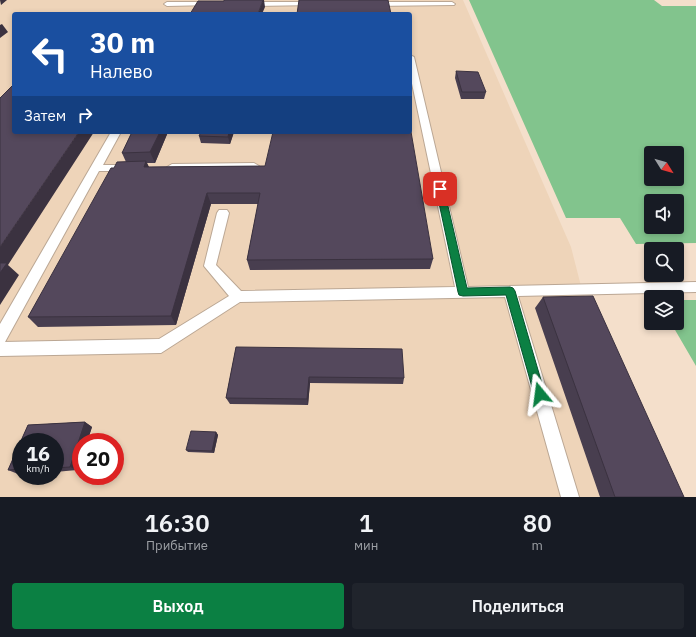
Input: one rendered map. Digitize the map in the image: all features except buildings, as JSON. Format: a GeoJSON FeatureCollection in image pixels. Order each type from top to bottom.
{"type":"FeatureCollection","features":[{"type":"Feature","properties":{"kind":"lane"},"geometry":{"type":"LineString","coordinates":[[369,4],[399,7],[422,2],[452,4]]}},
{"type":"Feature","properties":{"kind":"lane"},"geometry":{"type":"LineString","coordinates":[[167,4],[221,4]]}},
{"type":"Feature","properties":{"kind":"lane"},"geometry":{"type":"LineString","coordinates":[[244,4],[274,6],[322,4]]}},
{"type":"Feature","properties":{"kind":"lane"},"geometry":{"type":"LineString","coordinates":[[412,66],[463,292]]}},
{"type":"Feature","properties":{"kind":"lane"},"geometry":{"type":"LineString","coordinates":[[0,337],[115,134]]}},
{"type":"Feature","properties":{"kind":"lane"},"geometry":{"type":"LineString","coordinates":[[159,167],[254,166]]}},
{"type":"Feature","properties":{"kind":"lane"},"geometry":{"type":"LineString","coordinates":[[95,168],[135,168]]}},
{"type":"Feature","properties":{"kind":"lane"},"geometry":{"type":"LineString","coordinates":[[224,213],[210,266],[238,297]]}},
{"type":"Feature","properties":{"kind":"lane"},"geometry":{"type":"LineString","coordinates":[[0,348],[161,346],[238,297],[696,287]]}},
{"type":"Feature","properties":{"kind":"lane"},"geometry":{"type":"LineString","coordinates":[[510,291],[570,497]]}},
{"type":"Feature","properties":{"kind":"shaded area"},"geometry":{"type":"Polygon","coordinates":[[[0,0],[463,0],[571,247],[582,290],[669,497],[0,497],[0,0]]]}},
{"type":"Feature","properties":{"kind":"green space"},"geometry":{"type":"Polygon","coordinates":[[[469,0],[654,0],[662,6],[696,6],[696,243],[644,242],[644,244],[636,244],[620,218],[566,218],[469,0]]]}},
{"type":"Feature","properties":{"kind":"green space"},"geometry":{"type":"Polygon","coordinates":[[[684,300],[696,300],[696,366],[675,330],[684,330],[684,300]]]}},
{"type":"Feature","properties":{"kind":"route"},"geometry":{"type":"LineString","coordinates":[[440,189],[463,292],[510,291],[540,394]]}}]}
